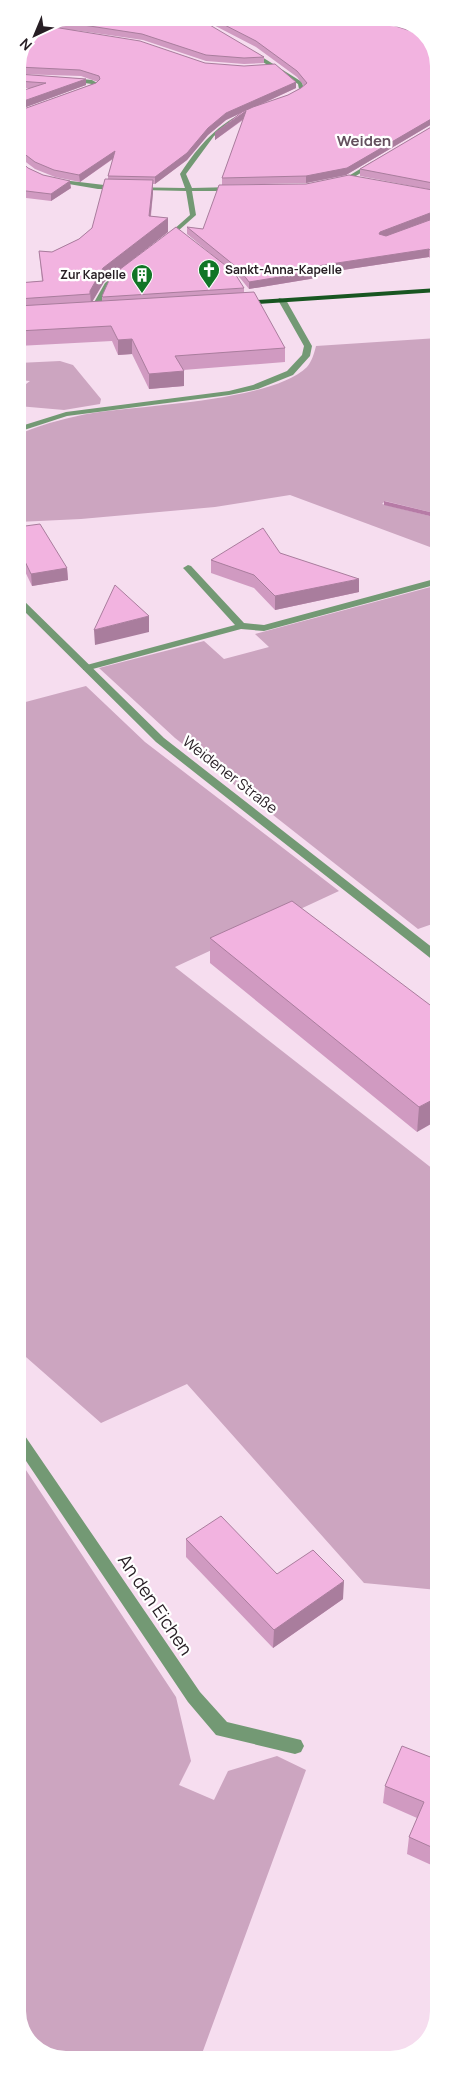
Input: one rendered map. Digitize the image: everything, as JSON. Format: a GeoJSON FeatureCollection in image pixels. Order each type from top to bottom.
{"type":"FeatureCollection","features":[{"type":"Feature","properties":{"kind":"main road"},"geometry":{"type":"LineString","coordinates":[[233,304],[251,299],[282,300],[429,291]]}},
{"type":"Feature","properties":{"kind":"main road"},"geometry":{"type":"LineString","coordinates":[[90,313],[108,312]]}},
{"type":"Feature","properties":{"kind":"street"},"geometry":{"type":"LineString","coordinates":[[241,46],[300,83],[302,89],[294,96],[286,98]]}},
{"type":"Feature","properties":{"kind":"street"},"geometry":{"type":"LineString","coordinates":[[259,67],[275,66]]}},
{"type":"Feature","properties":{"kind":"street"},"geometry":{"type":"LineString","coordinates":[[62,79],[96,84],[77,93]]}},
{"type":"Feature","properties":{"kind":"street"},"geometry":{"type":"LineString","coordinates":[[159,244],[193,214],[189,189],[183,174],[198,151],[210,137],[236,116],[264,106]]}},
{"type":"Feature","properties":{"kind":"street"},"geometry":{"type":"LineString","coordinates":[[332,182],[349,178],[381,158]]}},
{"type":"Feature","properties":{"kind":"street"},"geometry":{"type":"LineString","coordinates":[[46,178],[77,186],[95,187],[245,189]]}},
{"type":"Feature","properties":{"kind":"street"},"geometry":{"type":"LineString","coordinates":[[349,178],[358,179]]}},
{"type":"Feature","properties":{"kind":"street"},"geometry":{"type":"LineString","coordinates":[[176,231],[184,237]]}},
{"type":"Feature","properties":{"kind":"street"},"geometry":{"type":"LineString","coordinates":[[99,312],[96,306],[107,284],[129,266]]}},
{"type":"Feature","properties":{"kind":"street"},"geometry":{"type":"LineString","coordinates":[[26,427],[66,414],[229,393],[274,381],[290,373],[300,364],[306,356],[308,346],[282,300]]}},
{"type":"Feature","properties":{"kind":"street"},"geometry":{"type":"LineString","coordinates":[[188,568],[241,626]]}},
{"type":"Feature","properties":{"kind":"street"},"geometry":{"type":"LineString","coordinates":[[86,668],[241,626],[264,628],[429,583]]}},
{"type":"Feature","properties":{"kind":"street","name":"Weidener Straße"},"geometry":{"type":"LineString","coordinates":[[26,608],[160,740],[429,951]]}},
{"type":"Feature","properties":{"kind":"street"},"geometry":{"type":"LineString","coordinates":[[206,635],[217,644]]}},
{"type":"Feature","properties":{"kind":"street","name":"An den Eichen"},"geometry":{"type":"LineString","coordinates":[[27,1450],[194,1697],[222,1729],[295,1746]]}},
{"type":"Feature","properties":{"kind":"shaded area"},"geometry":{"type":"Polygon","coordinates":[[[429,339],[429,512],[385,501],[382,504],[429,516],[429,547],[290,495],[215,507],[81,519],[26,522],[26,431],[67,418],[115,410],[206,400],[266,387],[290,378],[307,367],[313,357],[316,346],[429,339]]]}},
{"type":"Feature","properties":{"kind":"shaded area"},"geometry":{"type":"Polygon","coordinates":[[[60,361],[73,365],[101,399],[100,404],[64,410],[26,407],[26,384],[30,381],[26,381],[26,363],[60,361]]]}},
{"type":"Feature","properties":{"kind":"shaded area"},"geometry":{"type":"Polygon","coordinates":[[[429,587],[429,925],[418,929],[175,738],[99,668],[204,641],[224,659],[269,647],[255,634],[429,587]]]}},
{"type":"Feature","properties":{"kind":"shaded area"},"geometry":{"type":"Polygon","coordinates":[[[86,686],[145,742],[339,891],[175,967],[430,1166],[430,1589],[364,1583],[187,1384],[101,1423],[27,1358],[26,702],[86,686]]]}},
{"type":"Feature","properties":{"kind":"shaded area"},"geometry":{"type":"Polygon","coordinates":[[[27,1471],[176,1697],[191,1761],[179,1785],[214,1800],[228,1771],[277,1756],[306,1770],[203,2051],[64,2051],[51,2048],[38,2039],[30,2028],[27,2016],[27,1471]]]}},
{"type":"Feature","properties":{"kind":"building"},"geometry":{"type":"Polygon","coordinates":[[[90,26],[212,26],[264,57],[244,58],[206,55],[142,34],[90,26]]]}},
{"type":"Feature","properties":{"kind":"building"},"geometry":{"type":"Polygon","coordinates":[[[227,26],[392,26],[406,29],[416,36],[426,49],[428,56],[429,120],[347,168],[306,176],[222,178],[246,111],[215,133],[242,112],[288,95],[307,83],[297,71],[256,41],[227,26]]]}},
{"type":"Feature","properties":{"kind":"building"},"geometry":{"type":"Polygon","coordinates":[[[57,28],[140,41],[205,63],[244,66],[275,64],[296,82],[226,113],[208,128],[187,153],[155,177],[108,176],[115,151],[79,175],[54,170],[35,162],[26,155],[26,108],[96,83],[100,79],[99,76],[80,70],[26,67],[29,51],[38,38],[51,29],[57,28]]]}},
{"type":"Feature","properties":{"kind":"building"},"geometry":{"type":"Polygon","coordinates":[[[26,75],[86,79],[26,100],[26,89],[46,83],[26,82],[26,75]]]}},
{"type":"Feature","properties":{"kind":"building"},"geometry":{"type":"Polygon","coordinates":[[[429,128],[429,182],[360,169],[429,128]]]}},
{"type":"Feature","properties":{"kind":"building"},"geometry":{"type":"Polygon","coordinates":[[[26,166],[43,175],[70,181],[51,194],[26,191],[26,166]]]}},
{"type":"Feature","properties":{"kind":"building"},"geometry":{"type":"Polygon","coordinates":[[[349,175],[429,189],[429,213],[379,234],[386,236],[429,220],[429,249],[311,267],[316,271],[249,282],[240,270],[187,227],[203,229],[219,185],[306,184],[349,175]]]}},
{"type":"Feature","properties":{"kind":"building"},"geometry":{"type":"Polygon","coordinates":[[[105,179],[153,180],[149,216],[168,218],[103,268],[90,294],[26,298],[26,282],[43,281],[39,251],[52,252],[79,239],[92,228],[105,179]]]}},
{"type":"Feature","properties":{"kind":"building"},"geometry":{"type":"Polygon","coordinates":[[[176,227],[234,272],[244,288],[102,296],[111,276],[176,227]]]}},
{"type":"Feature","properties":{"kind":"building"},"geometry":{"type":"Polygon","coordinates":[[[254,292],[285,348],[175,356],[184,371],[149,374],[132,339],[118,340],[111,326],[26,331],[26,306],[254,292]]]}},
{"type":"Feature","properties":{"kind":"building"},"geometry":{"type":"Polygon","coordinates":[[[40,524],[67,568],[31,574],[26,564],[26,526],[40,524]]]}},
{"type":"Feature","properties":{"kind":"building"},"geometry":{"type":"Polygon","coordinates":[[[263,528],[280,553],[359,579],[275,596],[254,575],[211,560],[263,528]]]}},
{"type":"Feature","properties":{"kind":"building"},"geometry":{"type":"Polygon","coordinates":[[[115,585],[149,616],[94,630],[115,585]]]}},
{"type":"Feature","properties":{"kind":"building"},"geometry":{"type":"Polygon","coordinates":[[[292,901],[429,1005],[430,1101],[419,1107],[210,938],[292,901]]]}},
{"type":"Feature","properties":{"kind":"building"},"geometry":{"type":"Polygon","coordinates":[[[221,1516],[277,1574],[313,1550],[344,1581],[274,1630],[186,1539],[221,1516]]]}},
{"type":"Feature","properties":{"kind":"building"},"geometry":{"type":"Polygon","coordinates":[[[402,1746],[430,1757],[430,1846],[409,1837],[424,1802],[385,1786],[402,1746]]]}},
{"type":"Feature","properties":{"kind":"waterway"},"geometry":{"type":"LineString","coordinates":[[387,503],[429,514]]}},
{"type":"Feature","properties":{"kind":"place","name":"Sankt-Anna-Kapelle"},"geometry":{"type":"Point","coordinates":[209,289]}},
{"type":"Feature","properties":{"kind":"place","name":"Zur Kapelle"},"geometry":{"type":"Point","coordinates":[142,294]}},
{"type":"Feature","properties":{"kind":"district","name":"Weiden"},"geometry":{"type":"Point","coordinates":[364,141]}}]}
